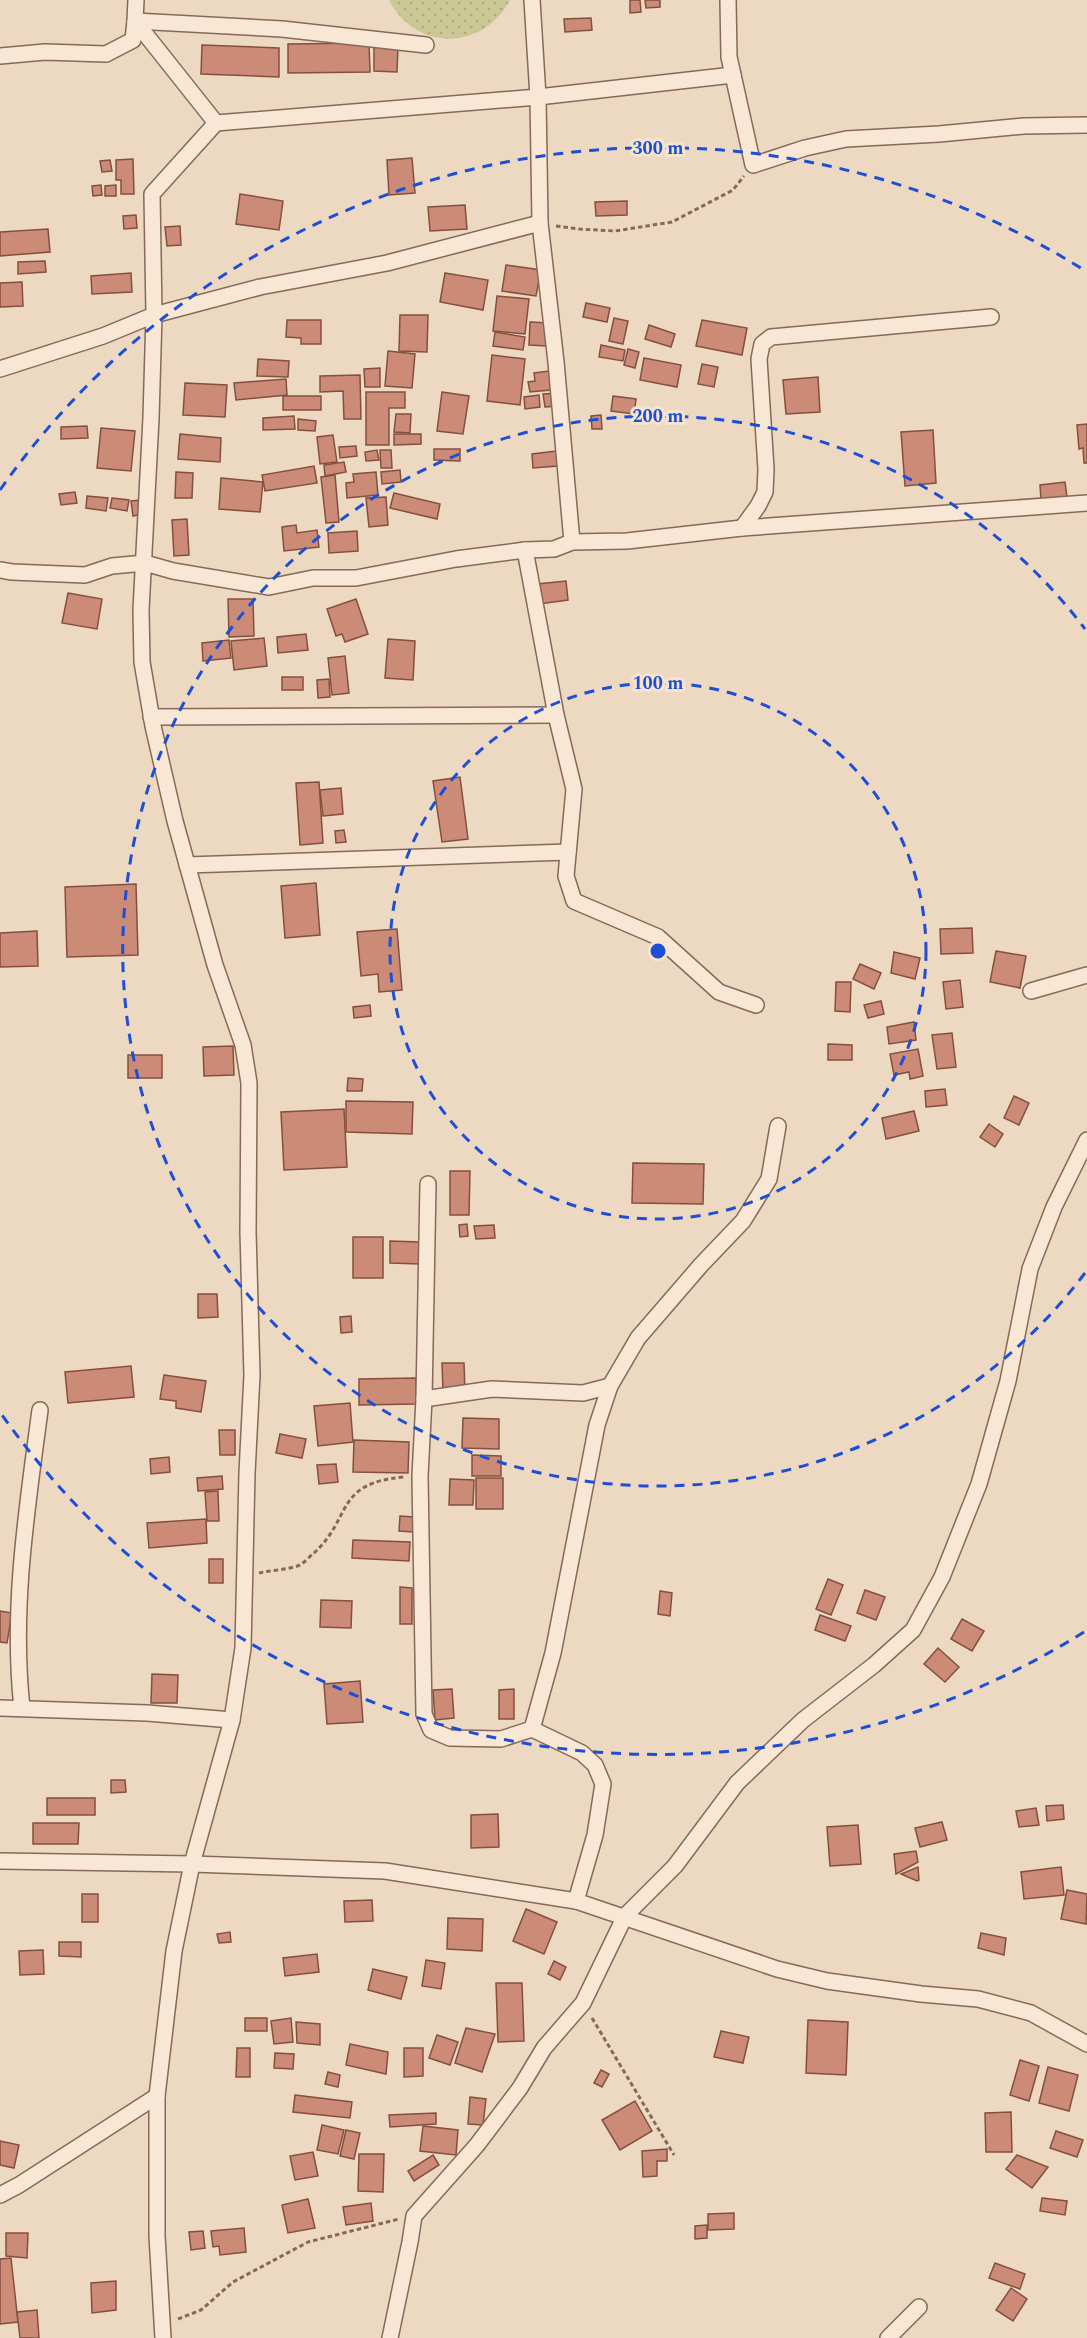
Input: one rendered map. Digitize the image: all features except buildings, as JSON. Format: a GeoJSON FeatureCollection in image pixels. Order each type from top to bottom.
{"type":"FeatureCollection","features":[{"type":"Feature","properties":{"kind":"street"},"geometry":{"type":"LineString","coordinates":[[0,56],[45,52],[106,54],[133,40],[136,0]]}},
{"type":"Feature","properties":{"kind":"street"},"geometry":{"type":"LineString","coordinates":[[532,0],[538,97],[540,223],[556,362],[572,542]]}},
{"type":"Feature","properties":{"kind":"street"},"geometry":{"type":"LineString","coordinates":[[728,0],[729,57],[753,165],[846,139],[1024,126],[1087,125]]}},
{"type":"Feature","properties":{"kind":"street"},"geometry":{"type":"LineString","coordinates":[[135,21],[282,29],[426,45]]}},
{"type":"Feature","properties":{"kind":"street"},"geometry":{"type":"LineString","coordinates":[[135,21],[216,123]]}},
{"type":"Feature","properties":{"kind":"street"},"geometry":{"type":"LineString","coordinates":[[163,2332],[157,2236],[157,2096],[174,1950],[192,1864],[232,1720],[243,1648],[252,1375],[248,1232],[249,1083],[243,1045],[215,965],[187,865],[151,717],[142,662],[141,610],[145,563],[154,315],[152,194],[216,123],[538,97],[733,75]]}},
{"type":"Feature","properties":{"kind":"street"},"geometry":{"type":"LineString","coordinates":[[0,369],[103,336],[154,315],[260,287],[387,263],[540,223]]}},
{"type":"Feature","properties":{"kind":"street"},"geometry":{"type":"LineString","coordinates":[[742,528],[765,492],[766,469],[759,359],[762,344],[771,337],[991,317]]}},
{"type":"Feature","properties":{"kind":"street"},"geometry":{"type":"LineString","coordinates":[[0,570],[85,575],[112,566],[145,563],[173,571],[269,587],[313,578],[356,578],[456,559],[525,550],[555,549],[572,542],[627,541],[742,528],[1087,503]]}},
{"type":"Feature","properties":{"kind":"street"},"geometry":{"type":"LineString","coordinates":[[525,550],[555,715],[573,789],[566,876],[574,901],[658,937],[719,992],[756,1005]]}},
{"type":"Feature","properties":{"kind":"street"},"geometry":{"type":"LineString","coordinates":[[151,717],[555,715]]}},
{"type":"Feature","properties":{"kind":"street"},"geometry":{"type":"LineString","coordinates":[[187,865],[568,852]]}},
{"type":"Feature","properties":{"kind":"street"},"geometry":{"type":"LineString","coordinates":[[1031,991],[1087,975]]}},
{"type":"Feature","properties":{"kind":"street"},"geometry":{"type":"LineString","coordinates":[[532,1729],[553,1653],[597,1425],[610,1386],[638,1338],[701,1265],[743,1221],[770,1179],[778,1126]]}},
{"type":"Feature","properties":{"kind":"street"},"geometry":{"type":"LineString","coordinates":[[390,2338],[414,2216],[477,2145],[520,2088],[544,2048],[583,2002],[626,1916],[675,1866],[737,1783],[803,1720],[874,1665],[913,1630],[942,1577],[979,1484],[1008,1381],[1030,1269],[1054,1207],[1087,1140]]}},
{"type":"Feature","properties":{"kind":"street"},"geometry":{"type":"LineString","coordinates":[[428,1184],[424,1399],[420,1476],[424,1714],[431,1730],[450,1738],[501,1739],[532,1729],[582,1753],[595,1765],[603,1784],[595,1835],[576,1901]]}},
{"type":"Feature","properties":{"kind":"street"},"geometry":{"type":"LineString","coordinates":[[424,1399],[492,1389],[583,1393],[610,1386]]}},
{"type":"Feature","properties":{"kind":"street"},"geometry":{"type":"LineString","coordinates":[[22,1708],[17,1668],[20,1580],[22,1547],[40,1410]]}},
{"type":"Feature","properties":{"kind":"street"},"geometry":{"type":"LineString","coordinates":[[0,1708],[147,1713],[232,1720]]}},
{"type":"Feature","properties":{"kind":"street"},"geometry":{"type":"LineString","coordinates":[[0,1861],[192,1864],[385,1871],[576,1901],[787,1972],[827,1981],[978,1999],[1031,2013],[1087,2044]]}},
{"type":"Feature","properties":{"kind":"street"},"geometry":{"type":"LineString","coordinates":[[0,2195],[20,2185],[157,2096]]}},
{"type":"Feature","properties":{"kind":"street"},"geometry":{"type":"LineString","coordinates":[[888,2338],[919,2307]]}},
{"type":"Feature","properties":{"kind":"path"},"geometry":{"type":"LineString","coordinates":[[540,223],[579,229],[615,231],[672,222],[733,190],[753,165]]}},
{"type":"Feature","properties":{"kind":"path"},"geometry":{"type":"LineString","coordinates":[[246,1575],[301,1564],[325,1542],[348,1500],[362,1488],[383,1479],[420,1476]]}},
{"type":"Feature","properties":{"kind":"path"},"geometry":{"type":"LineString","coordinates":[[583,2002],[674,2155]]}},
{"type":"Feature","properties":{"kind":"path"},"geometry":{"type":"LineString","coordinates":[[163,2332],[201,2310],[233,2282],[308,2242],[414,2216]]}},
{"type":"Feature","properties":{"kind":"shaded area"},"geometry":{"type":"Polygon","coordinates":[[[389,0],[510,0],[498,17],[484,29],[467,36],[450,39],[432,36],[416,29],[401,17],[389,0]]]}}]}
